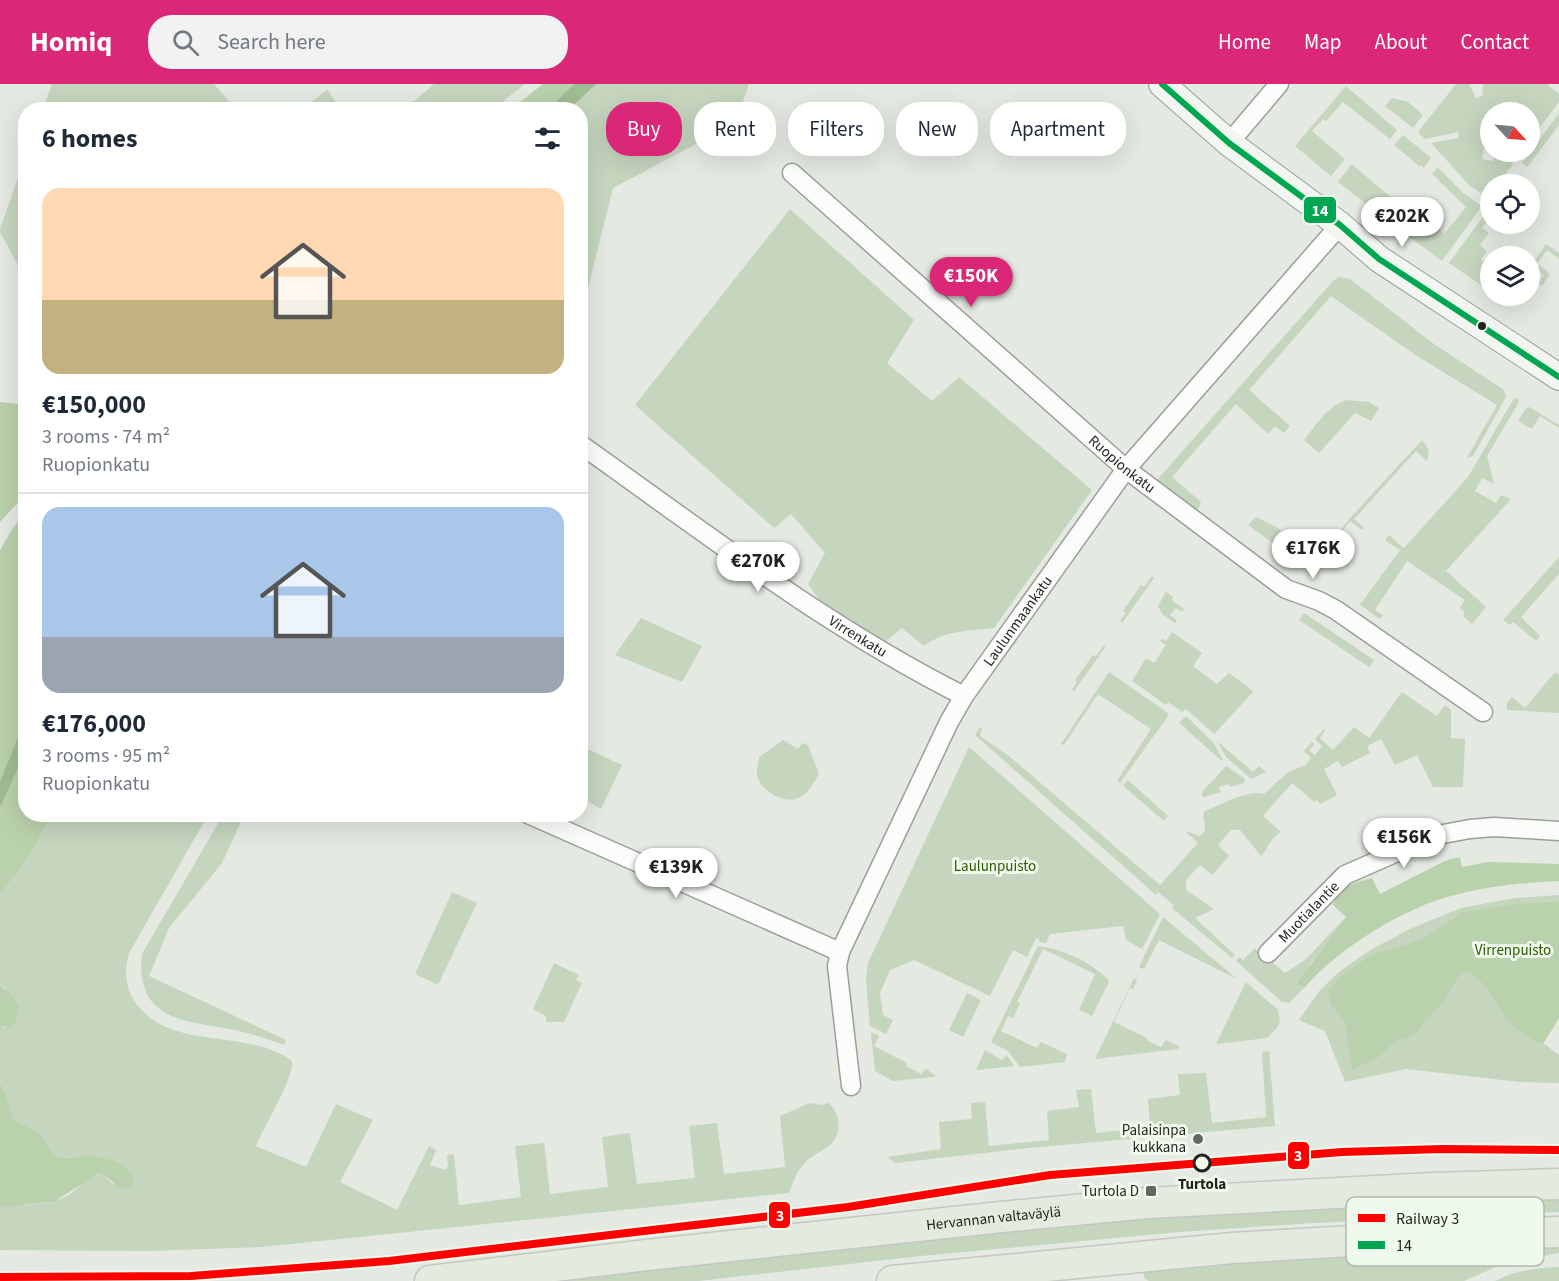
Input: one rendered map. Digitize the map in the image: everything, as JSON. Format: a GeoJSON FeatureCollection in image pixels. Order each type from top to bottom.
{"type":"FeatureCollection","features":[{"type":"Feature","properties":{"kind":"highway","name":"Hervannan valtaväylä"},"geometry":{"type":"LineString","coordinates":[[430,1281],[682,1251],[1148,1203],[1433,1188],[1559,1184]]}},
{"type":"Feature","properties":{"kind":"highway"},"geometry":{"type":"LineString","coordinates":[[1544,1232],[1559,1232]]}},
{"type":"Feature","properties":{"kind":"highway"},"geometry":{"type":"LineString","coordinates":[[892,1281],[1232,1248],[1346,1241]]}},
{"type":"Feature","properties":{"kind":"highway"},"geometry":{"type":"LineString","coordinates":[[1002,1269],[1093,1276],[1114,1281]]}},
{"type":"Feature","properties":{"kind":"main road"},"geometry":{"type":"LineString","coordinates":[[1162,84],[1229,143],[1340,225],[1380,260],[1559,377]]}},
{"type":"Feature","properties":{"kind":"street"},"geometry":{"type":"LineString","coordinates":[[1229,143],[1279,84]]}},
{"type":"Feature","properties":{"kind":"street","name":"Ruopionkatu"},"geometry":{"type":"LineString","coordinates":[[792,173],[1126,469],[1286,589],[1336,610],[1483,712]]}},
{"type":"Feature","properties":{"kind":"street","name":"Laulunmaankatu"},"geometry":{"type":"LineString","coordinates":[[851,1086],[837,966],[840,952],[949,722],[964,696],[1126,469],[1340,225]]}},
{"type":"Feature","properties":{"kind":"street","name":"Virrenkatu"},"geometry":{"type":"LineString","coordinates":[[588,450],[788,592],[922,675],[964,696]]}},
{"type":"Feature","properties":{"kind":"street"},"geometry":{"type":"LineString","coordinates":[[546,822],[840,952]]}},
{"type":"Feature","properties":{"kind":"street","name":"Muotialantie"},"geometry":{"type":"LineString","coordinates":[[1268,953],[1345,875],[1420,842],[1443,834],[1494,827],[1559,831]]}},
{"type":"Feature","properties":{"kind":"green space"},"geometry":{"type":"Polygon","coordinates":[[[52,84],[214,84],[230,102],[46,102],[52,84]]]}},
{"type":"Feature","properties":{"kind":"green space"},"geometry":{"type":"Polygon","coordinates":[[[434,84],[525,84],[502,102],[413,102],[434,84]]]}},
{"type":"Feature","properties":{"kind":"green space"},"geometry":{"type":"Polygon","coordinates":[[[543,84],[574,84],[555,102],[520,102],[543,84]]]}},
{"type":"Feature","properties":{"kind":"green space"},"geometry":{"type":"Polygon","coordinates":[[[596,84],[749,84],[743,102],[694,102],[694,145],[682,151],[682,102],[606,102],[606,156],[673,156],[613,188],[588,288],[588,102],[575,102],[596,84]]]}},
{"type":"Feature","properties":{"kind":"green space"},"geometry":{"type":"Polygon","coordinates":[[[1456,84],[1469,84],[1476,98],[1483,95],[1484,84],[1547,84],[1559,94],[1559,102],[1540,128],[1540,102],[1480,102],[1480,162],[1512,162],[1513,164],[1506,174],[1480,174],[1480,193],[1469,185],[1431,143],[1458,138],[1458,132],[1425,139],[1418,132],[1456,84]]]}},
{"type":"Feature","properties":{"kind":"green space"},"geometry":{"type":"Polygon","coordinates":[[[1346,86],[1397,130],[1390,139],[1343,102],[1326,121],[1323,119],[1312,131],[1345,159],[1331,176],[1295,146],[1346,86]]]}},
{"type":"Feature","properties":{"kind":"green space"},"geometry":{"type":"Polygon","coordinates":[[[327,89],[335,102],[311,102],[327,89]]]}},
{"type":"Feature","properties":{"kind":"green space"},"geometry":{"type":"Polygon","coordinates":[[[1392,98],[1408,102],[1423,115],[1413,128],[1385,106],[1392,98]]]}},
{"type":"Feature","properties":{"kind":"green space"},"geometry":{"type":"Polygon","coordinates":[[[1559,113],[1559,125],[1540,150],[1540,139],[1559,113]]]}},
{"type":"Feature","properties":{"kind":"green space"},"geometry":{"type":"Polygon","coordinates":[[[1403,135],[1431,158],[1424,168],[1394,145],[1403,135]]]}},
{"type":"Feature","properties":{"kind":"green space"},"geometry":{"type":"Polygon","coordinates":[[[1523,162],[1531,162],[1527,167],[1523,162]]]}},
{"type":"Feature","properties":{"kind":"green space"},"geometry":{"type":"Polygon","coordinates":[[[1352,164],[1404,209],[1392,224],[1338,182],[1352,164]]]}},
{"type":"Feature","properties":{"kind":"green space"},"geometry":{"type":"Polygon","coordinates":[[[1438,167],[1463,193],[1480,205],[1480,209],[1442,261],[1400,230],[1416,210],[1444,234],[1466,207],[1432,174],[1438,167]]]}},
{"type":"Feature","properties":{"kind":"green space"},"geometry":{"type":"Polygon","coordinates":[[[18,178],[18,265],[0,229],[18,178]]]}},
{"type":"Feature","properties":{"kind":"green space"},"geometry":{"type":"Polygon","coordinates":[[[790,209],[914,320],[887,363],[932,401],[959,377],[1092,490],[994,628],[949,634],[924,646],[902,628],[883,644],[823,605],[808,584],[825,553],[791,514],[774,528],[635,405],[790,209]]]}},
{"type":"Feature","properties":{"kind":"green space"},"geometry":{"type":"Polygon","coordinates":[[[1480,221],[1480,234],[1488,234],[1480,245],[1480,284],[1449,263],[1480,221]]]}},
{"type":"Feature","properties":{"kind":"green space"},"geometry":{"type":"Polygon","coordinates":[[[1546,244],[1559,253],[1559,259],[1547,250],[1540,260],[1540,253],[1546,244]]]}},
{"type":"Feature","properties":{"kind":"green space"},"geometry":{"type":"Polygon","coordinates":[[[1540,266],[1550,274],[1542,286],[1540,280],[1544,275],[1540,272],[1540,266]]]}},
{"type":"Feature","properties":{"kind":"green space"},"geometry":{"type":"Polygon","coordinates":[[[1339,277],[1350,279],[1434,344],[1504,390],[1506,397],[1473,456],[1467,458],[1497,405],[1417,356],[1331,296],[1249,390],[1290,426],[1284,433],[1275,426],[1268,434],[1236,404],[1172,477],[1201,502],[1196,515],[1157,484],[1157,480],[1339,277]]]}},
{"type":"Feature","properties":{"kind":"green space"},"geometry":{"type":"Polygon","coordinates":[[[1517,398],[1518,404],[1487,456],[1494,484],[1482,478],[1475,491],[1496,503],[1501,495],[1511,499],[1446,571],[1486,607],[1472,624],[1463,616],[1465,612],[1460,608],[1465,600],[1407,561],[1375,610],[1383,615],[1380,619],[1360,605],[1400,550],[1385,540],[1389,535],[1404,548],[1468,477],[1513,400],[1517,398]]]}},
{"type":"Feature","properties":{"kind":"green space"},"geometry":{"type":"Polygon","coordinates":[[[1347,400],[1369,402],[1379,408],[1371,421],[1355,413],[1319,453],[1304,440],[1328,411],[1347,400]]]}},
{"type":"Feature","properties":{"kind":"green space"},"geometry":{"type":"Polygon","coordinates":[[[0,402],[18,404],[18,503],[0,522],[0,402]]]}},
{"type":"Feature","properties":{"kind":"green space"},"geometry":{"type":"Polygon","coordinates":[[[1529,407],[1559,425],[1559,428],[1540,416],[1532,429],[1518,421],[1529,407]]]}},
{"type":"Feature","properties":{"kind":"green space"},"geometry":{"type":"Polygon","coordinates":[[[1422,440],[1429,450],[1427,461],[1416,451],[1354,519],[1364,528],[1362,530],[1350,521],[1312,571],[1310,570],[1350,518],[1422,440]]]}},
{"type":"Feature","properties":{"kind":"green space"},"geometry":{"type":"Polygon","coordinates":[[[1256,517],[1278,528],[1301,549],[1293,558],[1248,525],[1256,517]]]}},
{"type":"Feature","properties":{"kind":"green space"},"geometry":{"type":"Polygon","coordinates":[[[18,522],[18,737],[0,781],[0,550],[18,522]]]}},
{"type":"Feature","properties":{"kind":"green space"},"geometry":{"type":"Polygon","coordinates":[[[1559,557],[1559,574],[1521,617],[1540,636],[1536,641],[1513,622],[1510,625],[1503,620],[1559,557]]]}},
{"type":"Feature","properties":{"kind":"green space"},"geometry":{"type":"Polygon","coordinates":[[[1152,576],[1154,578],[1122,623],[1120,621],[1126,613],[1123,611],[1141,585],[1144,587],[1152,576]]]}},
{"type":"Feature","properties":{"kind":"green space"},"geometry":{"type":"Polygon","coordinates":[[[1166,592],[1184,609],[1182,612],[1176,608],[1170,615],[1177,620],[1175,623],[1162,614],[1158,606],[1166,592]]]}},
{"type":"Feature","properties":{"kind":"green space"},"geometry":{"type":"Polygon","coordinates":[[[1304,613],[1374,660],[1369,667],[1299,620],[1304,613]]]}},
{"type":"Feature","properties":{"kind":"green space"},"geometry":{"type":"Polygon","coordinates":[[[641,618],[702,646],[682,682],[615,655],[641,618]]]}},
{"type":"Feature","properties":{"kind":"green space"},"geometry":{"type":"Polygon","coordinates":[[[1172,632],[1202,653],[1193,666],[1217,684],[1229,673],[1253,692],[1214,734],[1186,709],[1182,712],[1168,702],[1166,705],[1132,681],[1146,658],[1154,663],[1166,645],[1160,641],[1162,639],[1166,641],[1172,632]]]}},
{"type":"Feature","properties":{"kind":"green space"},"geometry":{"type":"Polygon","coordinates":[[[1104,645],[1106,646],[1074,691],[1072,690],[1077,682],[1075,680],[1093,655],[1096,656],[1104,645]]]}},
{"type":"Feature","properties":{"kind":"green space"},"geometry":{"type":"Polygon","coordinates":[[[1109,672],[1168,713],[1120,783],[1117,781],[1151,729],[1098,694],[1064,745],[1061,744],[1109,672]]]}},
{"type":"Feature","properties":{"kind":"green space"},"geometry":{"type":"Polygon","coordinates":[[[1555,672],[1559,675],[1559,713],[1507,710],[1507,703],[1512,697],[1525,708],[1555,672]]]}},
{"type":"Feature","properties":{"kind":"green space"},"geometry":{"type":"Polygon","coordinates":[[[1402,692],[1437,716],[1445,705],[1451,710],[1451,738],[1465,739],[1463,787],[1433,787],[1417,755],[1395,765],[1381,739],[1367,746],[1370,753],[1342,767],[1338,761],[1324,769],[1337,795],[1320,804],[1317,800],[1314,802],[1292,783],[1263,816],[1281,832],[1261,856],[1240,830],[1231,830],[1218,845],[1229,856],[1212,875],[1200,865],[1186,880],[1186,890],[1214,909],[1195,918],[1235,955],[1232,958],[1172,908],[1174,905],[1158,892],[1156,895],[975,735],[980,727],[982,728],[980,736],[1009,756],[1160,885],[1198,843],[1185,831],[1200,836],[1205,831],[1204,812],[1242,796],[1264,794],[1288,772],[1306,765],[1311,758],[1304,751],[1312,742],[1314,744],[1309,751],[1315,755],[1322,746],[1315,739],[1324,729],[1320,738],[1333,750],[1354,727],[1369,738],[1402,692]]]}},
{"type":"Feature","properties":{"kind":"green space"},"geometry":{"type":"Polygon","coordinates":[[[1186,716],[1213,742],[1222,761],[1179,723],[1186,716]]]}},
{"type":"Feature","properties":{"kind":"green space"},"geometry":{"type":"Polygon","coordinates":[[[783,740],[798,749],[802,743],[808,745],[819,774],[807,792],[791,800],[779,797],[767,790],[757,776],[759,757],[783,740]]]}},
{"type":"Feature","properties":{"kind":"green space"},"geometry":{"type":"Polygon","coordinates":[[[1217,741],[1253,772],[1259,766],[1266,772],[1251,779],[1226,757],[1217,741]]]}},
{"type":"Feature","properties":{"kind":"green space","name":"Laulunpuisto"},"geometry":{"type":"Polygon","coordinates":[[[969,747],[1160,914],[1142,949],[1126,940],[1123,926],[1050,934],[1046,943],[1039,942],[1040,940],[1036,938],[1027,957],[1013,950],[990,996],[914,960],[890,970],[880,993],[883,1015],[893,1020],[886,1034],[870,1026],[866,979],[868,963],[969,747]]]}},
{"type":"Feature","properties":{"kind":"green space"},"geometry":{"type":"Polygon","coordinates":[[[588,749],[622,765],[601,809],[588,802],[588,749]]]}},
{"type":"Feature","properties":{"kind":"green space"},"geometry":{"type":"Polygon","coordinates":[[[1226,766],[1245,779],[1244,783],[1230,787],[1228,784],[1219,787],[1221,792],[1202,796],[1202,792],[1226,766]]]}},
{"type":"Feature","properties":{"kind":"green space"},"geometry":{"type":"Polygon","coordinates":[[[18,768],[18,822],[48,822],[29,856],[0,895],[0,808],[18,768]]]}},
{"type":"Feature","properties":{"kind":"green space"},"geometry":{"type":"Polygon","coordinates":[[[1128,780],[1168,816],[1164,821],[1123,786],[1128,780]]]}},
{"type":"Feature","properties":{"kind":"green space"},"geometry":{"type":"Polygon","coordinates":[[[48,822],[204,822],[129,953],[126,978],[129,990],[135,1002],[150,1018],[168,1028],[188,1034],[253,1045],[274,1051],[292,1061],[284,1091],[256,1146],[306,1167],[336,1104],[373,1120],[340,1182],[397,1210],[429,1146],[436,1150],[430,1165],[445,1170],[448,1166],[447,1155],[454,1154],[459,1205],[521,1197],[515,1146],[544,1143],[550,1194],[608,1187],[602,1137],[630,1133],[637,1184],[695,1178],[689,1126],[717,1123],[724,1174],[785,1167],[780,1116],[810,1103],[822,1105],[829,1103],[833,1107],[838,1118],[837,1135],[830,1145],[801,1167],[789,1193],[262,1247],[148,1251],[0,1250],[0,1206],[57,1200],[93,1177],[104,1175],[113,1184],[129,1171],[105,1158],[54,1156],[40,1133],[13,1119],[0,1082],[0,1027],[5,1028],[6,989],[0,985],[0,895],[29,856],[48,822]]]}},
{"type":"Feature","properties":{"kind":"green space"},"geometry":{"type":"Polygon","coordinates":[[[219,822],[241,822],[222,863],[169,928],[149,976],[286,1040],[284,1045],[245,1032],[169,1015],[156,1006],[147,994],[142,977],[142,954],[219,822]]]}},
{"type":"Feature","properties":{"kind":"green space"},"geometry":{"type":"Polygon","coordinates":[[[1460,857],[1462,867],[1488,862],[1559,864],[1559,881],[1494,887],[1468,892],[1415,909],[1354,944],[1319,972],[1305,987],[1298,985],[1298,981],[1346,917],[1333,905],[1344,889],[1372,878],[1380,894],[1447,860],[1460,857]]]}},
{"type":"Feature","properties":{"kind":"green space"},"geometry":{"type":"Polygon","coordinates":[[[452,892],[477,903],[438,985],[415,974],[452,892]]]}},
{"type":"Feature","properties":{"kind":"green space"},"geometry":{"type":"Polygon","coordinates":[[[1559,895],[1559,1018],[1543,1043],[1559,1055],[1559,1083],[1520,1082],[1406,1069],[1345,1082],[1325,1031],[1299,1020],[1320,990],[1340,971],[1372,949],[1410,929],[1461,908],[1515,898],[1559,895]]]}},
{"type":"Feature","properties":{"kind":"green space","name":"Virrenpuisto"},"geometry":{"type":"Polygon","coordinates":[[[1559,902],[1559,1018],[1543,1044],[1526,1036],[1506,1019],[1488,988],[1469,971],[1461,972],[1444,1000],[1415,1034],[1395,1041],[1376,1059],[1352,1069],[1345,1021],[1331,1005],[1328,990],[1345,973],[1371,955],[1406,945],[1431,934],[1463,912],[1516,904],[1559,902]]]}},
{"type":"Feature","properties":{"kind":"green space"},"geometry":{"type":"Polygon","coordinates":[[[1163,917],[1237,979],[1159,940],[1144,969],[1139,967],[1163,917]]]}},
{"type":"Feature","properties":{"kind":"green space"},"geometry":{"type":"Polygon","coordinates":[[[1346,917],[1334,936],[1310,963],[1298,985],[1305,987],[1289,1003],[1282,1002],[1236,961],[1239,957],[1243,960],[1255,948],[1285,973],[1306,959],[1346,917]]]}},
{"type":"Feature","properties":{"kind":"green space"},"geometry":{"type":"Polygon","coordinates":[[[1038,946],[1075,957],[1092,966],[1109,982],[1092,1016],[1079,1010],[1095,974],[1043,949],[1017,1002],[1020,1004],[1013,1018],[1008,1016],[1001,1031],[1037,1048],[1041,1042],[1067,1054],[1065,1062],[1020,1067],[1008,1051],[991,1042],[1038,946]]]}},
{"type":"Feature","properties":{"kind":"green space"},"geometry":{"type":"Polygon","coordinates":[[[554,963],[579,975],[576,980],[582,983],[564,1022],[546,1022],[546,1016],[533,1009],[554,963]]]}},
{"type":"Feature","properties":{"kind":"green space"},"geometry":{"type":"Polygon","coordinates":[[[1134,978],[1137,980],[1133,989],[1130,988],[1114,1022],[1161,1047],[1166,1040],[1179,1046],[1178,1049],[1095,1059],[1134,978]]]}},
{"type":"Feature","properties":{"kind":"green space"},"geometry":{"type":"Polygon","coordinates":[[[1246,982],[1278,1010],[1280,1022],[1267,1038],[1216,1044],[1246,982]]]}},
{"type":"Feature","properties":{"kind":"green space"},"geometry":{"type":"Polygon","coordinates":[[[0,985],[13,996],[19,1006],[15,1023],[10,1026],[0,1027],[0,985]]]}},
{"type":"Feature","properties":{"kind":"green space"},"geometry":{"type":"Polygon","coordinates":[[[967,993],[981,1000],[963,1037],[949,1030],[967,993]]]}},
{"type":"Feature","properties":{"kind":"green space"},"geometry":{"type":"Polygon","coordinates":[[[871,1032],[879,1036],[874,1046],[907,1063],[906,1066],[921,1074],[926,1069],[935,1075],[934,1077],[893,1081],[875,1071],[871,1032]]]}},
{"type":"Feature","properties":{"kind":"green space"},"geometry":{"type":"Polygon","coordinates":[[[985,1050],[1002,1060],[1007,1055],[1014,1066],[976,1070],[985,1050]]]}},
{"type":"Feature","properties":{"kind":"green space"},"geometry":{"type":"Polygon","coordinates":[[[1269,1051],[1275,1126],[1029,1148],[895,1163],[887,1157],[941,1149],[939,1122],[972,1119],[971,1103],[985,1102],[989,1146],[1049,1140],[1047,1111],[1079,1107],[1076,1090],[1091,1089],[1096,1133],[1150,1127],[1148,1099],[1180,1095],[1178,1074],[1206,1073],[1212,1123],[1266,1117],[1262,1052],[1269,1051]]]}},
{"type":"Feature","properties":{"kind":"green space"},"geometry":{"type":"Polygon","coordinates":[[[0,1082],[13,1119],[40,1133],[54,1156],[66,1158],[92,1156],[112,1160],[133,1175],[134,1180],[131,1187],[122,1189],[104,1175],[98,1174],[55,1201],[0,1206],[0,1082]]]}},
{"type":"Feature","properties":{"kind":"green space"},"geometry":{"type":"Polygon","coordinates":[[[1559,1194],[1559,1212],[1544,1213],[1544,1197],[1502,1197],[1559,1194]]]}},
{"type":"Feature","properties":{"kind":"green space"},"geometry":{"type":"Polygon","coordinates":[[[1346,1205],[1346,1222],[1180,1232],[921,1256],[698,1281],[546,1281],[1027,1227],[1346,1205]]]}},
{"type":"Feature","properties":{"kind":"green space"},"geometry":{"type":"Polygon","coordinates":[[[1559,1244],[1559,1253],[1544,1256],[1544,1245],[1559,1244]]]}},
{"type":"Feature","properties":{"kind":"green space"},"geometry":{"type":"Polygon","coordinates":[[[1346,1256],[1346,1266],[1498,1266],[1464,1281],[1149,1281],[1143,1275],[1146,1270],[1346,1256]]]}},
{"type":"Feature","properties":{"kind":"green space"},"geometry":{"type":"Polygon","coordinates":[[[1559,1267],[1559,1281],[1495,1281],[1526,1270],[1559,1267]]]}},
{"type":"Feature","properties":{"kind":"shaded area"},"geometry":{"type":"Polygon","coordinates":[[[574,84],[596,84],[577,102],[555,102],[574,84]]]}},
{"type":"Feature","properties":{"kind":"shaded area"},"geometry":{"type":"Polygon","coordinates":[[[18,737],[18,768],[0,808],[0,781],[18,737]]]}},
{"type":"Feature","properties":{"kind":"rail line","name":"3"},"geometry":{"type":"LineString","coordinates":[[0,1277],[191,1276],[389,1261],[848,1207],[1050,1175],[1342,1152],[1442,1149],[1559,1150]]}},
{"type":"Feature","properties":{"kind":"transit line","name":"14"},"geometry":{"type":"LineString","coordinates":[[1162,84],[1229,143],[1340,225],[1379,259],[1559,377]]}},
{"type":"Feature","properties":{"kind":"place","name":"Palaisinpa kukkana"},"geometry":{"type":"Point","coordinates":[1198,1139]}},
{"type":"Feature","properties":{"kind":"place","name":"Turtola"},"geometry":{"type":"Point","coordinates":[1202,1163]}},
{"type":"Feature","properties":{"kind":"place","name":"Turtola D"},"geometry":{"type":"Point","coordinates":[1151,1191]}}]}
